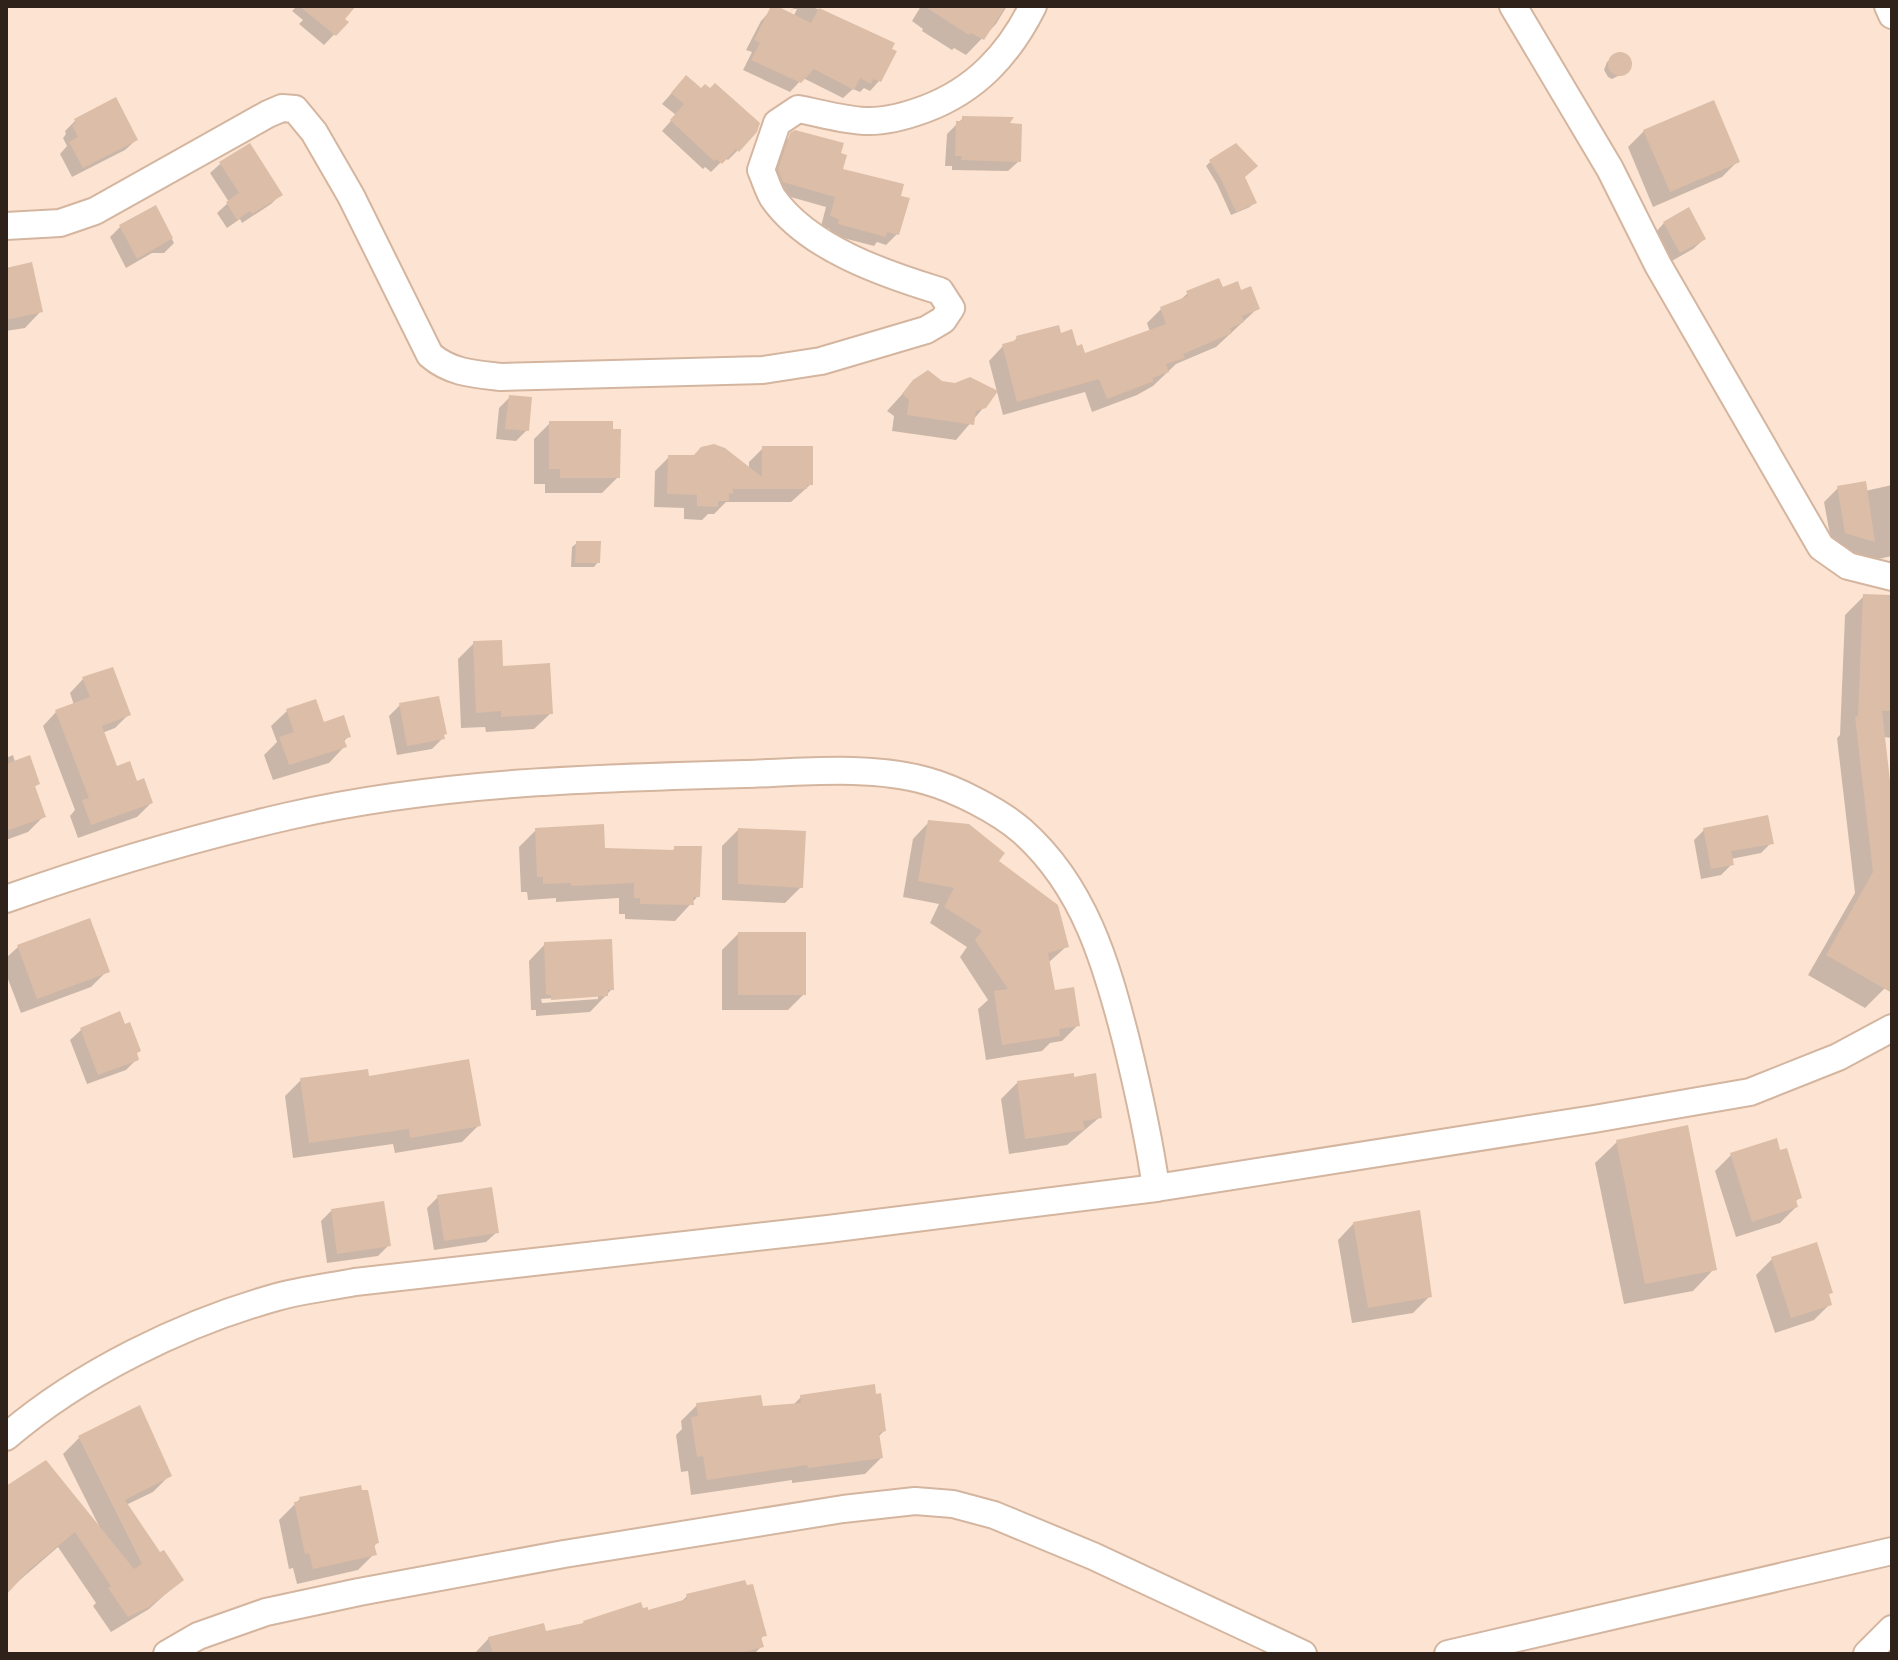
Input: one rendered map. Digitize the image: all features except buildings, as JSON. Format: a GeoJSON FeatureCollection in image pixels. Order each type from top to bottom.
{"type":"FeatureCollection","features":[{"type":"Feature","properties":{"kind":"street"},"geometry":{"type":"LineString","coordinates":[[6,226],[60,223],[95,211],[268,114],[282,108],[295,109],[314,132],[351,196],[430,355],[442,365],[461,373],[528,377],[763,370],[821,361],[926,330],[943,320],[951,308],[940,291],[898,278],[838,251],[799,225],[773,197],[761,170],[777,123],[798,109],[866,121],[904,117],[945,101],[969,87],[994,66],[1018,37],[1033,6]]}},
{"type":"Feature","properties":{"kind":"street"},"geometry":{"type":"LineString","coordinates":[[1513,6],[1610,169],[1658,265],[1821,547],[1848,566],[1892,577]]}},
{"type":"Feature","properties":{"kind":"street"},"geometry":{"type":"LineString","coordinates":[[1888,6],[1892,15]]}},
{"type":"Feature","properties":{"kind":"street"},"geometry":{"type":"LineString","coordinates":[[6,899],[157,849],[292,815],[398,795],[697,775],[858,771],[927,781],[979,803],[1019,828],[1049,858],[1083,910],[1112,983],[1148,1138],[1156,1188]]}},
{"type":"Feature","properties":{"kind":"street"},"geometry":{"type":"LineString","coordinates":[[6,1437],[68,1390],[128,1356],[224,1314],[278,1296],[355,1282],[828,1229],[1156,1188],[1535,1129],[1750,1092],[1838,1057],[1892,1028]]}},
{"type":"Feature","properties":{"kind":"street"},"geometry":{"type":"LineString","coordinates":[[167,1654],[198,1636],[266,1612],[359,1592],[843,1509],[915,1501],[953,1504],[994,1515],[1093,1556],[1303,1654]]}},
{"type":"Feature","properties":{"kind":"street"},"geometry":{"type":"LineString","coordinates":[[1448,1654],[1892,1551]]}},
{"type":"Feature","properties":{"kind":"street"},"geometry":{"type":"LineString","coordinates":[[1867,1654],[1892,1629]]}}]}
